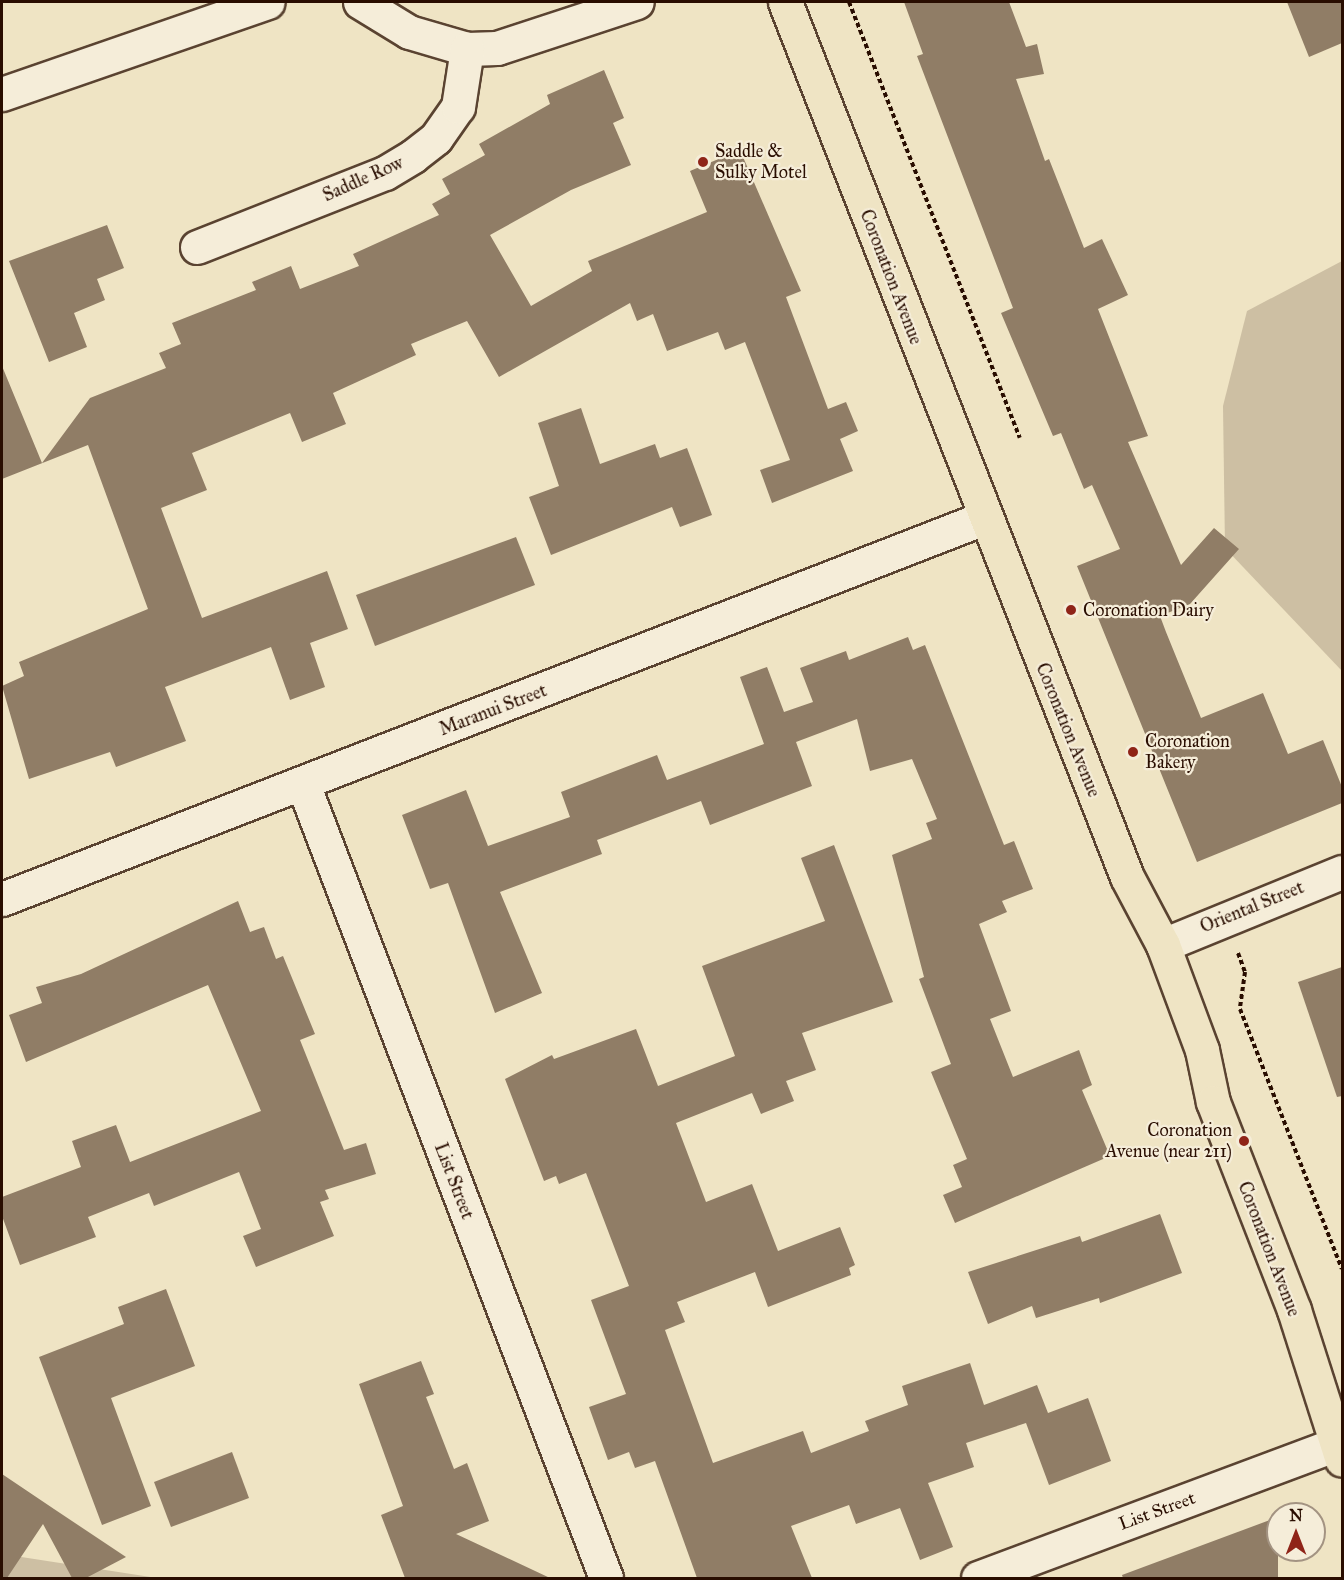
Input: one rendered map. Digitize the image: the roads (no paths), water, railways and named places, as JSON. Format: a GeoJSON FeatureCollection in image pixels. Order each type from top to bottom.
{"type":"FeatureCollection","features":[{"type":"Feature","properties":{"kind":"highway","name":"Coronation Avenue"},"geometry":{"type":"LineString","coordinates":[[785,2],[984,519],[1127,877],[1163,945],[1202,1050],[1213,1102],[1294,1310],[1339,1452]]}},
{"type":"Feature","properties":{"kind":"street"},"geometry":{"type":"LineString","coordinates":[[2,94],[267,2]]}},
{"type":"Feature","properties":{"kind":"street"},"geometry":{"type":"LineString","coordinates":[[361,2],[409,32],[467,49],[497,48],[637,2]]}},
{"type":"Feature","properties":{"kind":"street","name":"Saddle Row"},"geometry":{"type":"LineString","coordinates":[[197,247],[385,173],[413,156],[436,138],[458,107],[467,49]]}},
{"type":"Feature","properties":{"kind":"street","name":"Maranui Street"},"geometry":{"type":"LineString","coordinates":[[2,899],[984,519]]}},
{"type":"Feature","properties":{"kind":"street","name":"List Street"},"geometry":{"type":"LineString","coordinates":[[303,784],[606,1578]]}},
{"type":"Feature","properties":{"kind":"street","name":"Oriental Street"},"geometry":{"type":"LineString","coordinates":[[1163,945],[1342,872]]}},
{"type":"Feature","properties":{"kind":"street","name":"List Street"},"geometry":{"type":"LineString","coordinates":[[978,1578],[1339,1452]]}},
{"type":"Feature","properties":{"kind":"place","name":"Saddle & Sulky Motel"},"geometry":{"type":"Point","coordinates":[703,162]}},
{"type":"Feature","properties":{"kind":"place","name":"Coronation Dairy"},"geometry":{"type":"Point","coordinates":[1071,610]}},
{"type":"Feature","properties":{"kind":"place","name":"Coronation Bakery"},"geometry":{"type":"Point","coordinates":[1133,752]}},
{"type":"Feature","properties":{"kind":"place","name":"Coronation Avenue (near 211)"},"geometry":{"type":"Point","coordinates":[1244,1141]}}]}
